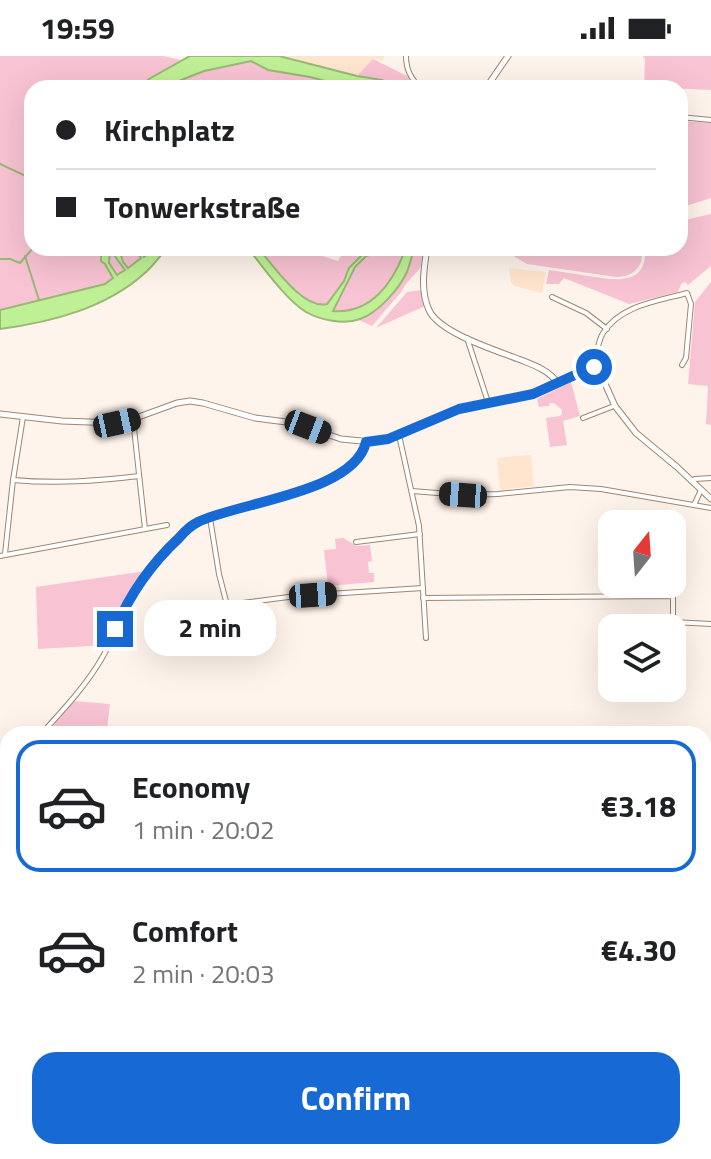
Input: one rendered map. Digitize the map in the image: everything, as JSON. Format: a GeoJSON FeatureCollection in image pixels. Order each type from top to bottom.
{"type":"FeatureCollection","features":[{"type":"Feature","properties":{"kind":"street"},"geometry":{"type":"LineString","coordinates":[[406,56],[406,66],[413,80]]}},
{"type":"Feature","properties":{"kind":"street"},"geometry":{"type":"LineString","coordinates":[[492,80],[508,56]]}},
{"type":"Feature","properties":{"kind":"street"},"geometry":{"type":"LineString","coordinates":[[688,118],[711,120]]}},
{"type":"Feature","properties":{"kind":"street"},"geometry":{"type":"LineString","coordinates":[[426,256],[424,286],[429,310],[435,320],[467,338],[544,369],[558,383]]}},
{"type":"Feature","properties":{"kind":"street"},"geometry":{"type":"LineString","coordinates":[[593,370],[600,341],[607,329],[622,315],[635,307],[687,293],[691,304],[686,358],[682,365]]}},
{"type":"Feature","properties":{"kind":"street"},"geometry":{"type":"LineString","coordinates":[[552,297],[586,313],[607,329]]}},
{"type":"Feature","properties":{"kind":"street"},"geometry":{"type":"LineString","coordinates":[[467,338],[488,402]]}},
{"type":"Feature","properties":{"kind":"street"},"geometry":{"type":"LineString","coordinates":[[0,414],[104,424],[133,419],[177,403],[198,402],[251,417],[294,423],[341,439],[366,442],[388,439],[455,410],[533,394],[584,371],[593,370],[602,377],[615,406],[636,433],[711,499]]}},
{"type":"Feature","properties":{"kind":"street"},"geometry":{"type":"LineString","coordinates":[[583,418],[615,406]]}},
{"type":"Feature","properties":{"kind":"street"},"geometry":{"type":"LineString","coordinates":[[23,417],[2,555],[167,525]]}},
{"type":"Feature","properties":{"kind":"street"},"geometry":{"type":"LineString","coordinates":[[133,419],[145,529]]}},
{"type":"Feature","properties":{"kind":"street"},"geometry":{"type":"LineString","coordinates":[[399,435],[420,534],[426,638]]}},
{"type":"Feature","properties":{"kind":"street"},"geometry":{"type":"LineString","coordinates":[[48,726],[94,671],[129,601],[149,570],[187,530],[197,522],[329,480],[364,452],[366,442]]}},
{"type":"Feature","properties":{"kind":"street"},"geometry":{"type":"LineString","coordinates":[[13,480],[83,482],[139,476]]}},
{"type":"Feature","properties":{"kind":"street"},"geometry":{"type":"LineString","coordinates":[[691,481],[711,478]]}},
{"type":"Feature","properties":{"kind":"street"},"geometry":{"type":"LineString","coordinates":[[412,491],[463,495],[570,487],[597,488],[711,508]]}},
{"type":"Feature","properties":{"kind":"street"},"geometry":{"type":"LineString","coordinates":[[694,505],[701,490]]}},
{"type":"Feature","properties":{"kind":"street"},"geometry":{"type":"LineString","coordinates":[[210,518],[227,605],[296,596],[423,588]]}},
{"type":"Feature","properties":{"kind":"street"},"geometry":{"type":"LineString","coordinates":[[356,542],[420,534]]}},
{"type":"Feature","properties":{"kind":"street"},"geometry":{"type":"LineString","coordinates":[[423,598],[673,596],[673,622],[711,624]]}},
{"type":"Feature","properties":{"kind":"shaded area"},"geometry":{"type":"Polygon","coordinates":[[[0,56],[163,56],[181,60],[148,80],[24,80],[24,256],[145,256],[105,284],[0,310],[0,56]]]}},
{"type":"Feature","properties":{"kind":"shaded area"},"geometry":{"type":"Polygon","coordinates":[[[190,56],[279,56],[382,80],[321,80],[268,70],[251,61],[204,71],[182,80],[149,79],[190,56]]]}},
{"type":"Feature","properties":{"kind":"shaded area"},"geometry":{"type":"Polygon","coordinates":[[[279,56],[384,56],[383,61],[375,58],[357,76],[279,56]]]}},
{"type":"Feature","properties":{"kind":"shaded area"},"geometry":{"type":"Polygon","coordinates":[[[643,56],[711,56],[711,90],[688,89],[688,80],[644,80],[643,56]]]}},
{"type":"Feature","properties":{"kind":"shaded area"},"geometry":{"type":"Polygon","coordinates":[[[373,59],[411,80],[382,80],[357,76],[373,59]]]}},
{"type":"Feature","properties":{"kind":"shaded area"},"geometry":{"type":"Polygon","coordinates":[[[251,61],[268,70],[321,80],[183,80],[251,61]]]}},
{"type":"Feature","properties":{"kind":"shaded area"},"geometry":{"type":"Polygon","coordinates":[[[688,122],[711,123],[711,198],[688,205],[688,122]]]}},
{"type":"Feature","properties":{"kind":"shaded area"},"geometry":{"type":"Polygon","coordinates":[[[711,214],[711,266],[688,285],[685,282],[681,284],[678,292],[629,304],[564,278],[559,284],[546,284],[549,270],[618,279],[635,275],[641,269],[644,256],[688,256],[688,219],[711,214]]]}},
{"type":"Feature","properties":{"kind":"shaded area"},"geometry":{"type":"Polygon","coordinates":[[[101,256],[109,256],[109,263],[117,275],[125,270],[115,256],[121,256],[128,268],[140,256],[160,256],[131,284],[96,304],[59,317],[0,329],[0,310],[105,284],[113,278],[101,256]]]}},
{"type":"Feature","properties":{"kind":"shaded area"},"geometry":{"type":"Polygon","coordinates":[[[254,256],[265,256],[308,300],[327,304],[344,281],[349,268],[361,256],[366,256],[355,267],[333,311],[347,311],[379,294],[402,256],[412,256],[399,286],[374,312],[360,319],[347,322],[318,317],[299,307],[254,256]]]}},
{"type":"Feature","properties":{"kind":"shaded area"},"geometry":{"type":"Polygon","coordinates":[[[265,256],[322,256],[338,261],[341,256],[403,256],[389,283],[366,306],[345,312],[332,311],[311,303],[296,292],[265,256]]]}},
{"type":"Feature","properties":{"kind":"shaded area"},"geometry":{"type":"Polygon","coordinates":[[[412,256],[424,256],[417,271],[372,326],[359,320],[378,307],[408,270],[412,256]]]}},
{"type":"Feature","properties":{"kind":"shaded area"},"geometry":{"type":"Polygon","coordinates":[[[641,256],[633,273],[616,277],[527,264],[515,257],[641,256]]]}},
{"type":"Feature","properties":{"kind":"shaded area"},"geometry":{"type":"Polygon","coordinates":[[[509,268],[546,272],[542,293],[514,286],[509,268]]]}},
{"type":"Feature","properties":{"kind":"shaded area"},"geometry":{"type":"Polygon","coordinates":[[[711,282],[711,425],[706,424],[708,386],[688,384],[695,302],[711,282]]]}},
{"type":"Feature","properties":{"kind":"shaded area"},"geometry":{"type":"Polygon","coordinates":[[[422,290],[425,306],[376,328],[407,292],[422,290]]]}},
{"type":"Feature","properties":{"kind":"shaded area"},"geometry":{"type":"Polygon","coordinates":[[[571,382],[580,416],[563,421],[567,445],[550,447],[546,418],[560,416],[562,410],[554,403],[539,407],[537,399],[571,382]]]}},
{"type":"Feature","properties":{"kind":"shaded area"},"geometry":{"type":"Polygon","coordinates":[[[531,455],[534,486],[500,490],[497,458],[531,455]]]}},
{"type":"Feature","properties":{"kind":"shaded area"},"geometry":{"type":"Polygon","coordinates":[[[343,538],[357,546],[370,545],[372,561],[368,562],[369,573],[374,573],[374,582],[328,586],[324,550],[336,549],[335,539],[343,538]]]}},
{"type":"Feature","properties":{"kind":"shaded area"},"geometry":{"type":"Polygon","coordinates":[[[146,571],[132,589],[107,645],[38,649],[36,587],[146,571]]]}},
{"type":"Feature","properties":{"kind":"shaded area"},"geometry":{"type":"Polygon","coordinates":[[[74,701],[110,704],[107,726],[54,726],[74,701]]]}},
{"type":"Feature","properties":{"kind":"waterway"},"geometry":{"type":"LineString","coordinates":[[0,164],[24,175]]}},
{"type":"Feature","properties":{"kind":"waterway"},"geometry":{"type":"LineString","coordinates":[[25,256],[39,300]]}},
{"type":"Feature","properties":{"kind":"waterway"},"geometry":{"type":"LineString","coordinates":[[0,259],[20,263],[26,256]]}},
{"type":"Feature","properties":{"kind":"route"},"geometry":{"type":"LineString","coordinates":[[115,629],[149,570],[197,522],[329,480],[364,452],[366,442],[388,439],[459,409],[533,394],[594,367]]}}]}
